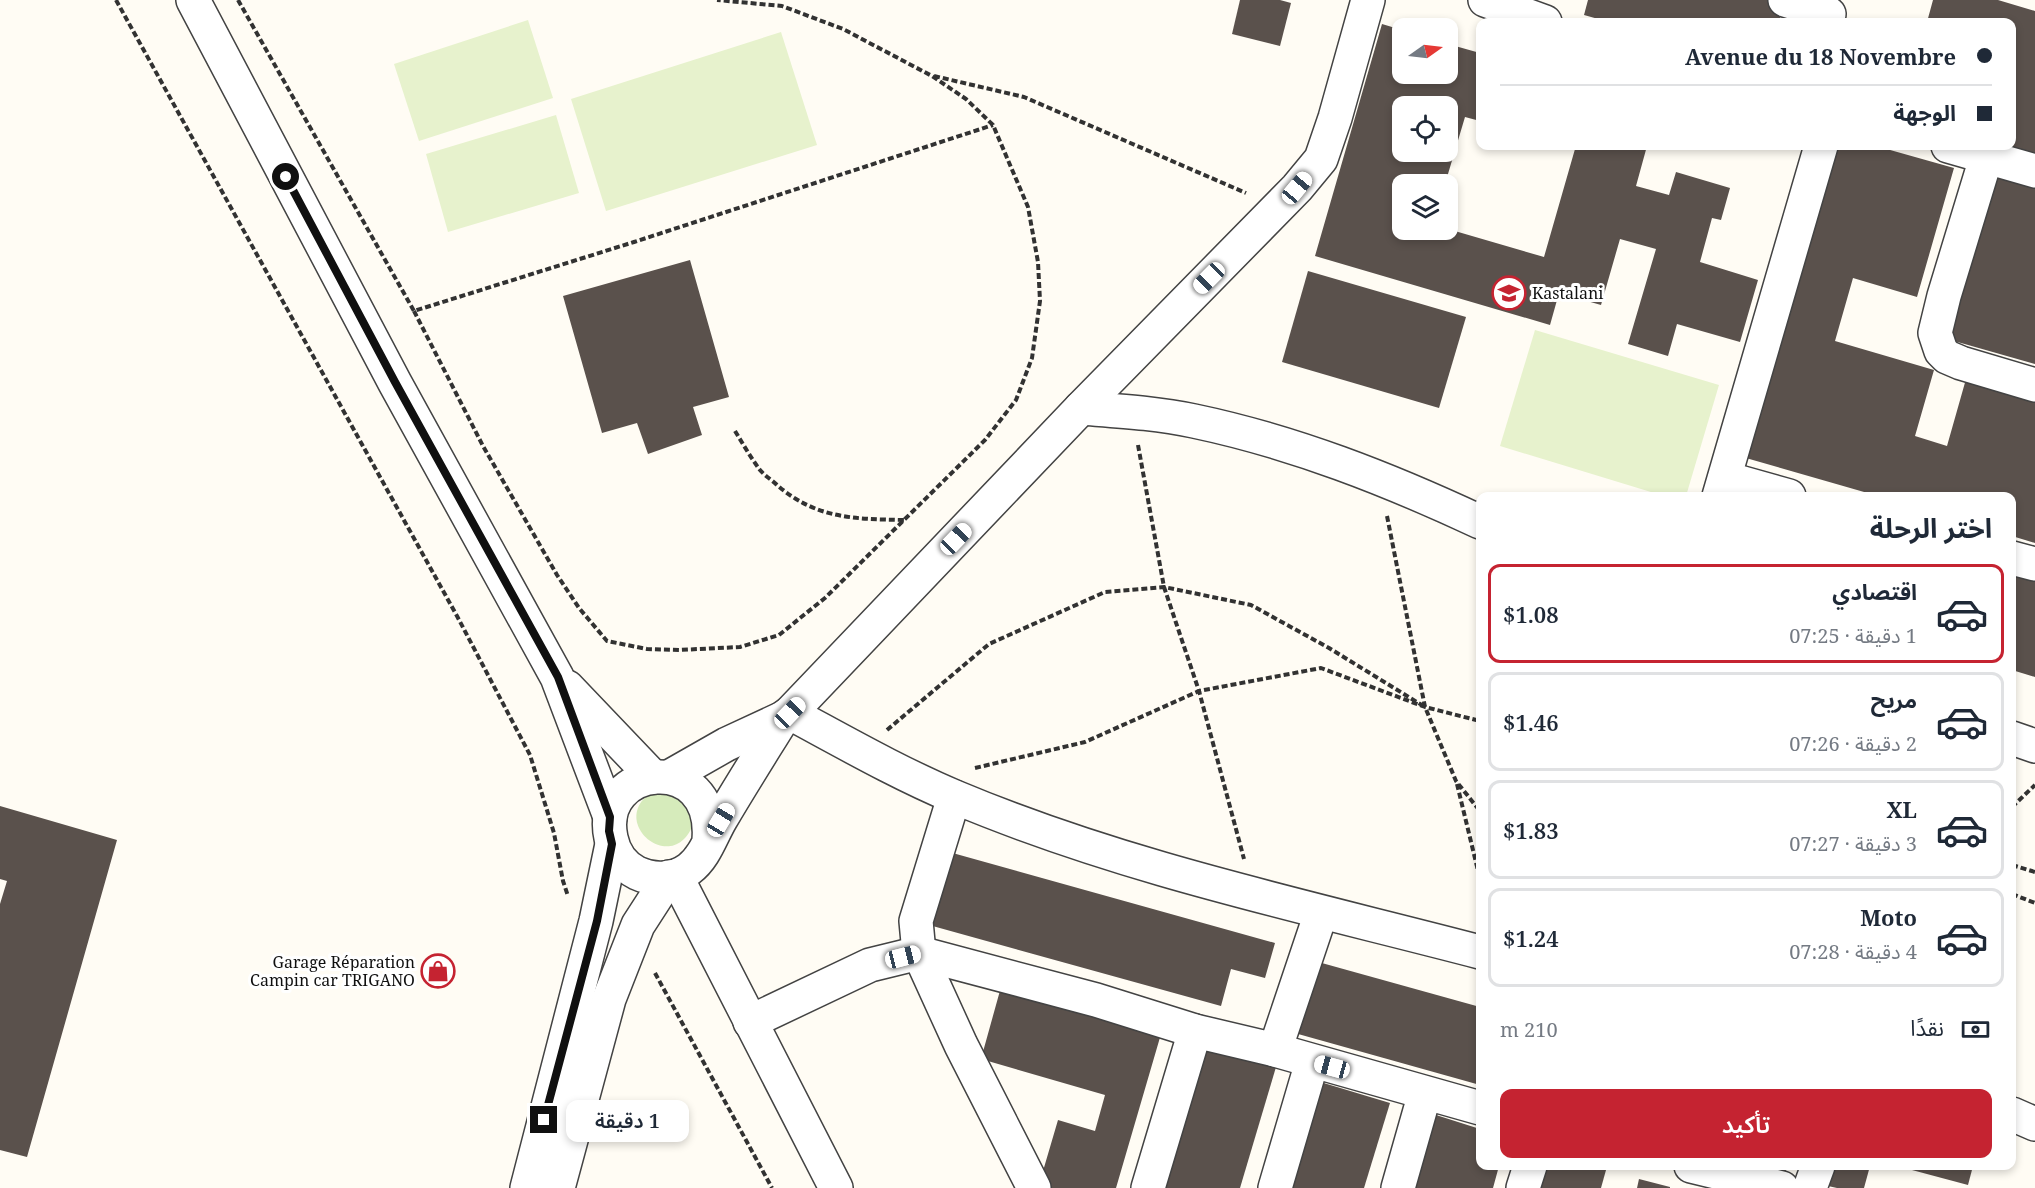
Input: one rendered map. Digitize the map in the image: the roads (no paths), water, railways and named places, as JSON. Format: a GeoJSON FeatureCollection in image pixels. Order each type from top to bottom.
{"type":"FeatureCollection","features":[{"type":"Feature","properties":{"kind":"street"},"geometry":{"type":"LineString","coordinates":[[193,0],[395,382],[558,677],[611,830],[617,855],[634,871],[645,876],[672,877]]}},
{"type":"Feature","properties":{"kind":"street"},"geometry":{"type":"LineString","coordinates":[[558,1188],[609,999],[638,925],[672,877],[693,866],[700,858],[786,715],[1081,408],[1280,207],[1321,159],[1335,118],[1368,0]]}},
{"type":"Feature","properties":{"kind":"street"},"geometry":{"type":"LineString","coordinates":[[1485,0],[1534,18]]}},
{"type":"Feature","properties":{"kind":"street"},"geometry":{"type":"LineString","coordinates":[[1546,18],[1548,0]]}},
{"type":"Feature","properties":{"kind":"street"},"geometry":{"type":"LineString","coordinates":[[1785,0],[1830,12]]}},
{"type":"Feature","properties":{"kind":"street"},"geometry":{"type":"LineString","coordinates":[[1756,492],[1722,488],[1820,150]]}},
{"type":"Feature","properties":{"kind":"street"},"geometry":{"type":"LineString","coordinates":[[1961,150],[2035,171]]}},
{"type":"Feature","properties":{"kind":"street"},"geometry":{"type":"LineString","coordinates":[[1986,158],[1935,333],[1941,351],[1947,357],[2035,385]]}},
{"type":"Feature","properties":{"kind":"street"},"geometry":{"type":"LineString","coordinates":[[1081,408],[1132,412],[1194,421],[1302,451],[1380,477],[1476,520]]}},
{"type":"Feature","properties":{"kind":"street"},"geometry":{"type":"LineString","coordinates":[[2016,559],[2035,564]]}},
{"type":"Feature","properties":{"kind":"street"},"geometry":{"type":"LineString","coordinates":[[558,677],[661,777],[685,783],[697,794],[706,808],[710,824],[709,840]]}},
{"type":"Feature","properties":{"kind":"street"},"geometry":{"type":"LineString","coordinates":[[786,715],[861,751],[960,782],[1073,841],[1321,913],[1476,951]]}},
{"type":"Feature","properties":{"kind":"street"},"geometry":{"type":"LineString","coordinates":[[526,1188],[597,921],[618,798],[634,784],[661,777],[786,715]]}},
{"type":"Feature","properties":{"kind":"street"},"geometry":{"type":"LineString","coordinates":[[2016,739],[2035,746]]}},
{"type":"Feature","properties":{"kind":"street"},"geometry":{"type":"LineString","coordinates":[[960,782],[916,921],[919,953],[961,1045],[1034,1188]]}},
{"type":"Feature","properties":{"kind":"street"},"geometry":{"type":"LineString","coordinates":[[672,877],[836,1188]]}},
{"type":"Feature","properties":{"kind":"street"},"geometry":{"type":"LineString","coordinates":[[1275,1050],[1321,913]]}},
{"type":"Feature","properties":{"kind":"street"},"geometry":{"type":"LineString","coordinates":[[750,1022],[870,965],[919,953],[1096,1000],[1195,1031],[1275,1050],[1476,1107]]}},
{"type":"Feature","properties":{"kind":"street"},"geometry":{"type":"LineString","coordinates":[[1148,1188],[1195,1031]]}},
{"type":"Feature","properties":{"kind":"street"},"geometry":{"type":"LineString","coordinates":[[1275,1188],[1312,1062]]}},
{"type":"Feature","properties":{"kind":"street"},"geometry":{"type":"LineString","coordinates":[[1398,1188],[1425,1093]]}},
{"type":"Feature","properties":{"kind":"street"},"geometry":{"type":"LineString","coordinates":[[2016,1116],[2035,1124]]}},
{"type":"Feature","properties":{"kind":"street"},"geometry":{"type":"LineString","coordinates":[[1523,1188],[1529,1170]]}},
{"type":"Feature","properties":{"kind":"street"},"geometry":{"type":"LineString","coordinates":[[1708,1170],[1782,1188]]}},
{"type":"Feature","properties":{"kind":"street"},"geometry":{"type":"LineString","coordinates":[[1810,1188],[1817,1170]]}},
{"type":"Feature","properties":{"kind":"place","name":"Kastalani"},"geometry":{"type":"Point","coordinates":[1509,293]}},
{"type":"Feature","properties":{"kind":"place","name":"Garage Réparation Campin car TRIGANO"},"geometry":{"type":"Point","coordinates":[438,971]}}]}
